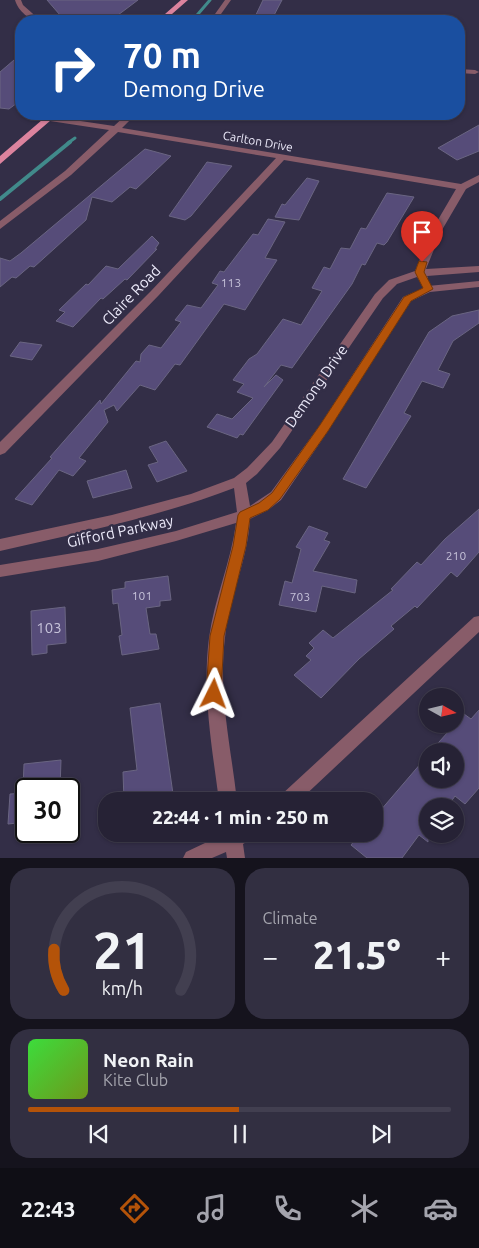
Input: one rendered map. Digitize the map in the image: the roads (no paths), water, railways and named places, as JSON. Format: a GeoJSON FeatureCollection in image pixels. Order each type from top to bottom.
{"type":"FeatureCollection","features":[{"type":"Feature","properties":{"kind":"main road"},"geometry":{"type":"LineString","coordinates":[[167,15],[185,0]]}},
{"type":"Feature","properties":{"kind":"main road"},"geometry":{"type":"LineString","coordinates":[[0,161],[47,120]]}},
{"type":"Feature","properties":{"kind":"street"},"geometry":{"type":"LineString","coordinates":[[18,0],[20,6],[31,15]]}},
{"type":"Feature","properties":{"kind":"street"},"geometry":{"type":"LineString","coordinates":[[217,15],[228,0]]}},
{"type":"Feature","properties":{"kind":"street"},"geometry":{"type":"LineString","coordinates":[[465,71],[475,72]]}},
{"type":"Feature","properties":{"kind":"street","name":"Carlton Drive"},"geometry":{"type":"LineString","coordinates":[[71,120],[117,130],[462,187]]}},
{"type":"Feature","properties":{"kind":"street"},"geometry":{"type":"LineString","coordinates":[[0,226],[68,173],[126,120]]}},
{"type":"Feature","properties":{"kind":"street","name":"Claire Road"},"geometry":{"type":"LineString","coordinates":[[0,450],[155,293],[281,158]]}},
{"type":"Feature","properties":{"kind":"street"},"geometry":{"type":"LineString","coordinates":[[479,178],[462,187],[437,230],[419,272],[428,289],[479,284]]}},
{"type":"Feature","properties":{"kind":"street","name":"Demong Drive"},"geometry":{"type":"LineString","coordinates":[[238,481],[252,471],[276,444],[379,296],[393,282],[419,272],[479,269]]}},
{"type":"Feature","properties":{"kind":"street","name":"Demong Drive"},"geometry":{"type":"LineString","coordinates":[[245,515],[263,506],[276,496],[324,428],[407,299],[428,289]]}},
{"type":"Feature","properties":{"kind":"street"},"geometry":{"type":"LineString","coordinates":[[227,792],[214,694],[216,646],[240,546],[245,515],[244,498],[238,481]]}},
{"type":"Feature","properties":{"kind":"street","name":"Gifford Parkway"},"geometry":{"type":"LineString","coordinates":[[0,545],[103,522],[184,500],[238,481]]}},
{"type":"Feature","properties":{"kind":"street","name":"Gifford Parkway"},"geometry":{"type":"LineString","coordinates":[[0,571],[98,555],[176,536],[245,515]]}},
{"type":"Feature","properties":{"kind":"street"},"geometry":{"type":"LineString","coordinates":[[297,792],[479,622]]}},
{"type":"Feature","properties":{"kind":"street"},"geometry":{"type":"LineString","coordinates":[[192,858],[234,842]]}},
{"type":"Feature","properties":{"kind":"waterway"},"geometry":{"type":"LineString","coordinates":[[197,15],[210,0]]}},
{"type":"Feature","properties":{"kind":"waterway"},"geometry":{"type":"LineString","coordinates":[[68,143],[75,138]]}},
{"type":"Feature","properties":{"kind":"waterway"},"geometry":{"type":"LineString","coordinates":[[0,199],[70,142]]}}]}
